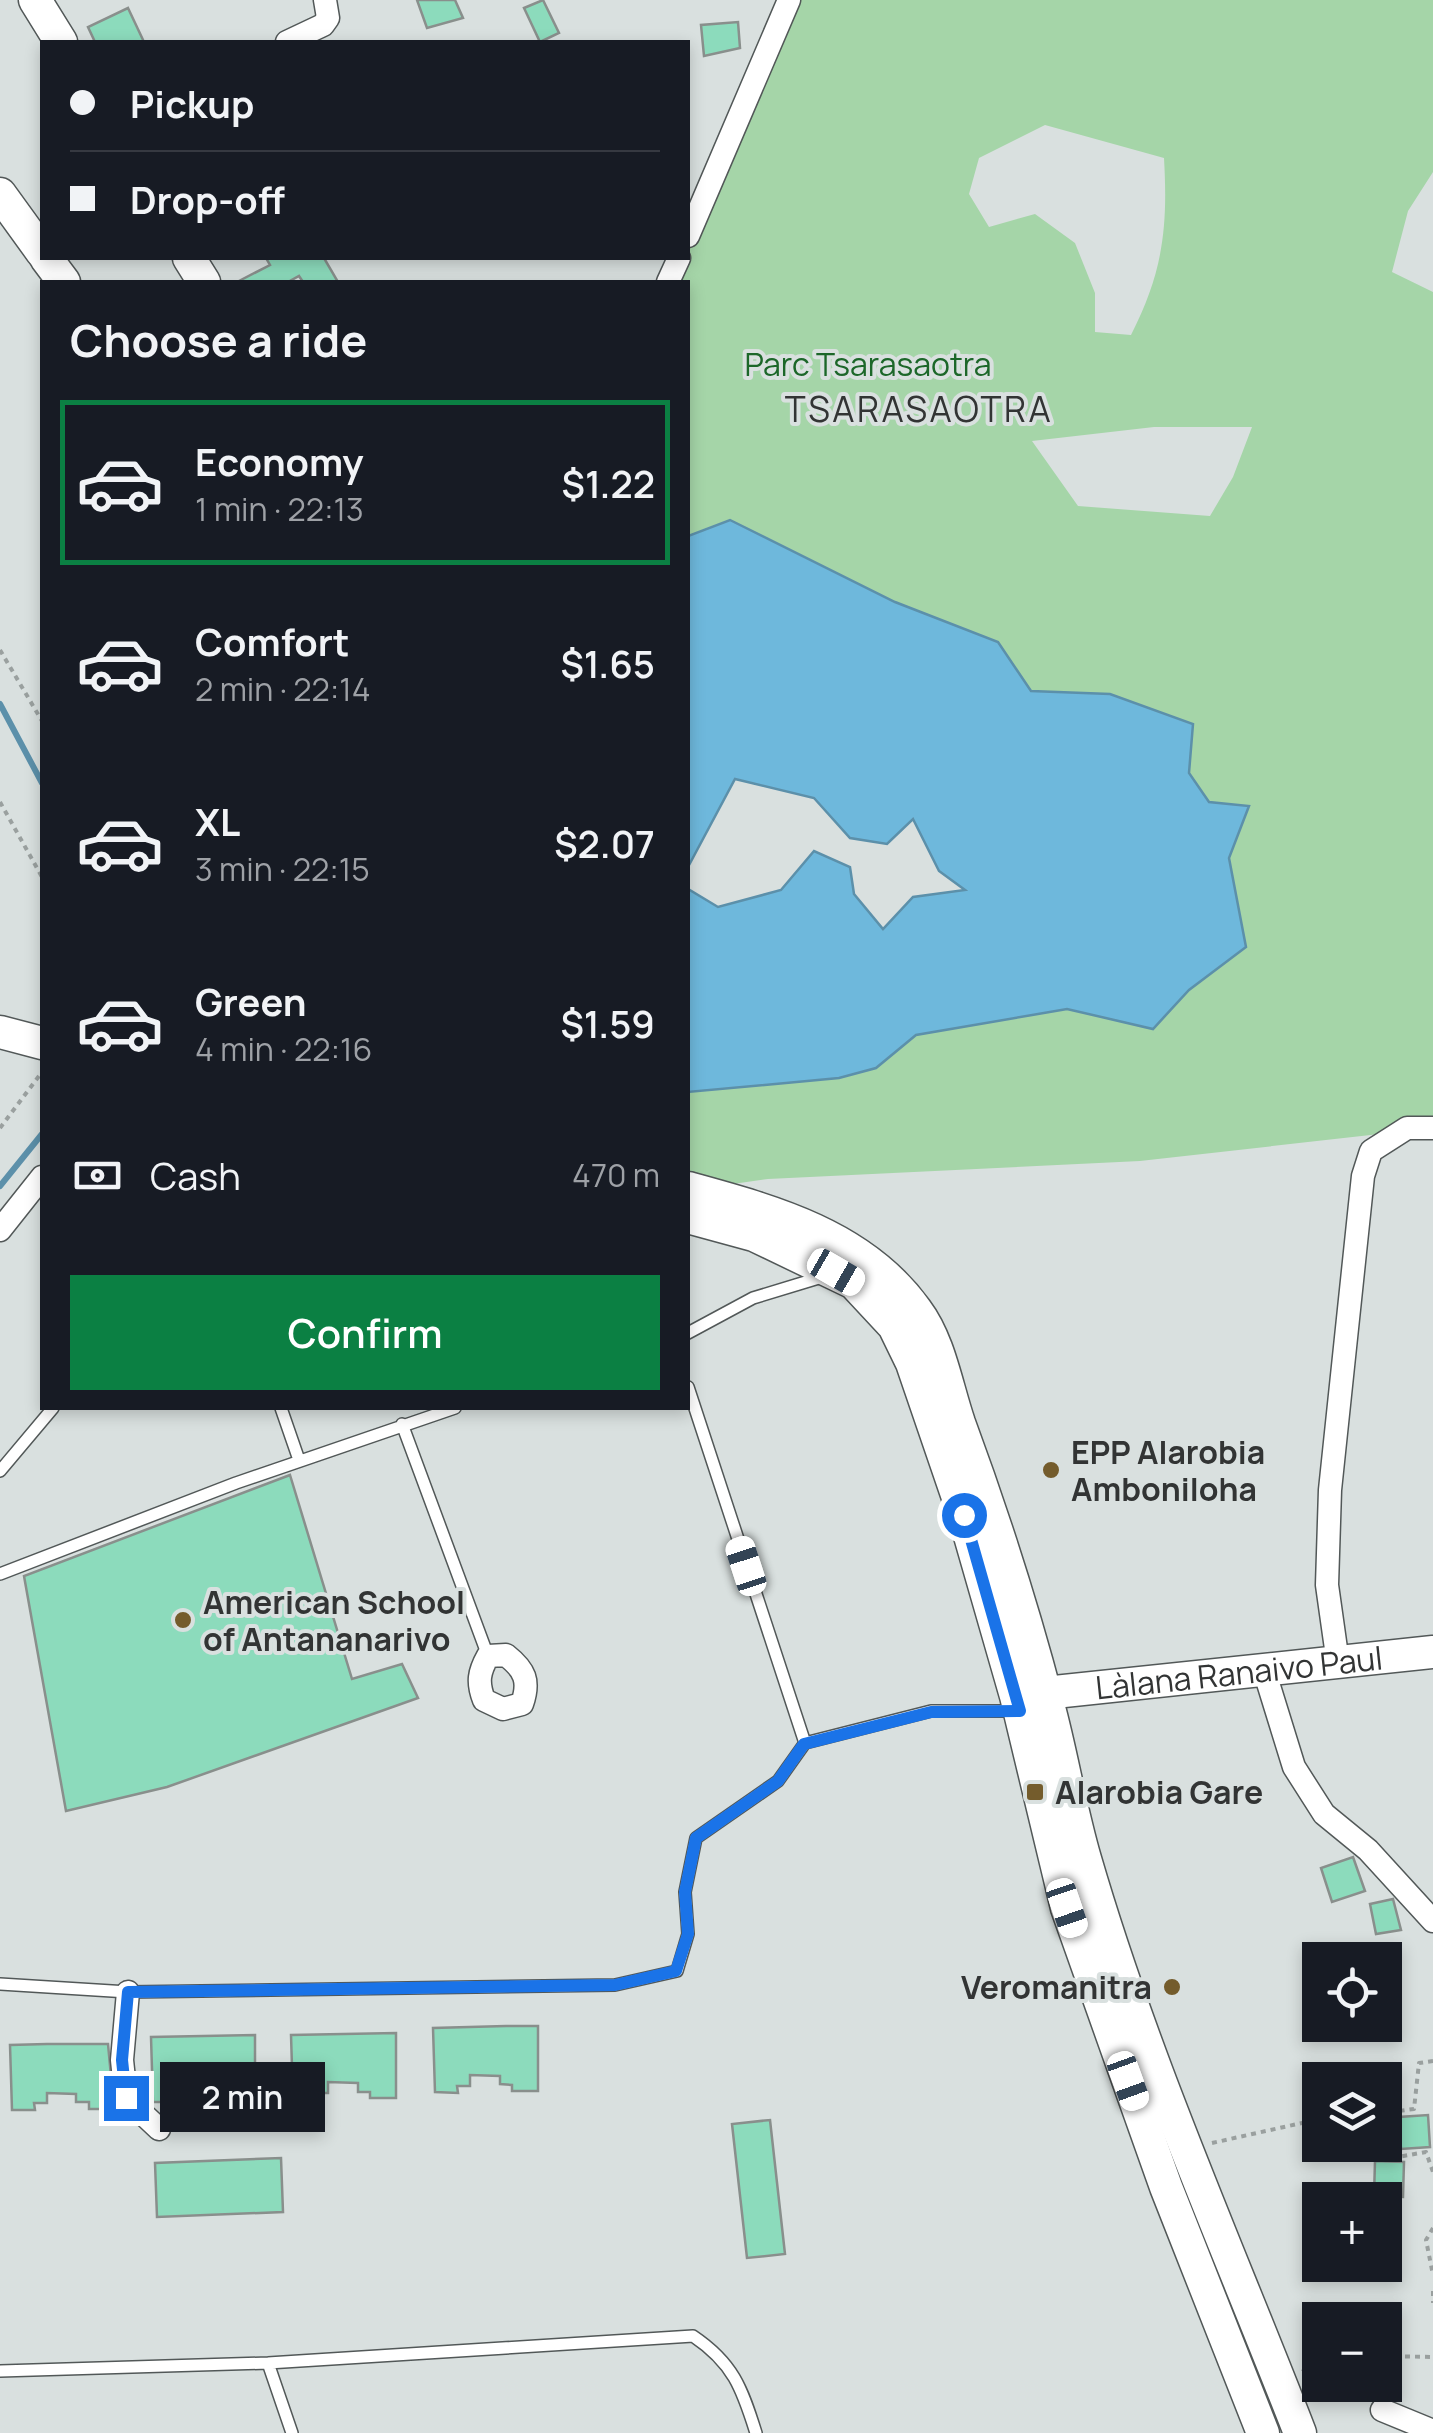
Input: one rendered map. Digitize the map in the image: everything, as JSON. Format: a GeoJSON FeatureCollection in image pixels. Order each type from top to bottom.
{"type":"FeatureCollection","features":[{"type":"Feature","properties":{"kind":"main road"},"geometry":{"type":"LineString","coordinates":[[35,0],[60,40]]}},
{"type":"Feature","properties":{"kind":"main road"},"geometry":{"type":"LineString","coordinates":[[0,194],[40,249]]}},
{"type":"Feature","properties":{"kind":"main road"},"geometry":{"type":"LineString","coordinates":[[0,1032],[40,1042]]}},
{"type":"Feature","properties":{"kind":"main road"},"geometry":{"type":"LineString","coordinates":[[690,1189],[763,1209],[831,1237],[871,1261],[917,1311],[938,1353],[990,1506],[1054,1866],[1179,2221],[1263,2433]]}},
{"type":"Feature","properties":{"kind":"main road"},"geometry":{"type":"LineString","coordinates":[[690,1218],[754,1235],[836,1272],[854,1282],[894,1326],[912,1363],[1187,2150],[1300,2433]]}},
{"type":"Feature","properties":{"kind":"main road","name":"Làlana Ranaivo Paul"},"geometry":{"type":"LineString","coordinates":[[1027,1700],[1433,1652]]}},
{"type":"Feature","properties":{"kind":"street"},"geometry":{"type":"LineString","coordinates":[[291,40],[324,25],[328,18],[325,0]]}},
{"type":"Feature","properties":{"kind":"street"},"geometry":{"type":"LineString","coordinates":[[690,231],[789,0]]}},
{"type":"Feature","properties":{"kind":"street"},"geometry":{"type":"LineString","coordinates":[[1338,1662],[1327,1584],[1330,1490],[1363,1176],[1371,1151],[1408,1128],[1433,1128]]}},
{"type":"Feature","properties":{"kind":"street"},"geometry":{"type":"LineString","coordinates":[[0,1230],[40,1180]]}},
{"type":"Feature","properties":{"kind":"street"},"geometry":{"type":"LineString","coordinates":[[1264,1670],[1294,1767],[1324,1814],[1368,1850],[1433,1921]]}},
{"type":"Feature","properties":{"kind":"street"},"geometry":{"type":"LineString","coordinates":[[128,1992],[122,2060],[126,2098],[159,2129]]}},
{"type":"Feature","properties":{"kind":"street"},"geometry":{"type":"LineString","coordinates":[[1382,2410],[1433,2431]]}},
{"type":"Feature","properties":{"kind":"lane"},"geometry":{"type":"LineString","coordinates":[[690,1332],[752,1298],[836,1272]]}},
{"type":"Feature","properties":{"kind":"lane"},"geometry":{"type":"LineString","coordinates":[[690,1394],[804,1744]]}},
{"type":"Feature","properties":{"kind":"lane"},"geometry":{"type":"LineString","coordinates":[[0,1471],[51,1410]]}},
{"type":"Feature","properties":{"kind":"lane"},"geometry":{"type":"LineString","coordinates":[[281,1410],[299,1460]]}},
{"type":"Feature","properties":{"kind":"lane"},"geometry":{"type":"LineString","coordinates":[[0,1574],[299,1460],[448,1410]]}},
{"type":"Feature","properties":{"kind":"lane"},"geometry":{"type":"LineString","coordinates":[[402,1424],[488,1656]]}},
{"type":"Feature","properties":{"kind":"lane"},"geometry":{"type":"LineString","coordinates":[[0,1984],[128,1992],[615,1985],[676,1971],[688,1934],[685,1892],[696,1838],[778,1781],[804,1744],[931,1712],[1027,1700]]}},
{"type":"Feature","properties":{"kind":"lane"},"geometry":{"type":"LineString","coordinates":[[0,2371],[268,2363],[692,2336],[720,2355],[742,2389],[756,2433]]}},
{"type":"Feature","properties":{"kind":"lane"},"geometry":{"type":"LineString","coordinates":[[268,2363],[292,2433]]}},
{"type":"Feature","properties":{"kind":"path"},"geometry":{"type":"LineString","coordinates":[[0,650],[40,718]]}},
{"type":"Feature","properties":{"kind":"path"},"geometry":{"type":"LineString","coordinates":[[0,802],[40,873]]}},
{"type":"Feature","properties":{"kind":"path"},"geometry":{"type":"LineString","coordinates":[[0,1128],[40,1075]]}},
{"type":"Feature","properties":{"kind":"path"},"geometry":{"type":"LineString","coordinates":[[1402,2110],[1414,2108],[1419,2063],[1433,2061]]}},
{"type":"Feature","properties":{"kind":"path"},"geometry":{"type":"LineString","coordinates":[[1187,2150],[1302,2123]]}},
{"type":"Feature","properties":{"kind":"path"},"geometry":{"type":"LineString","coordinates":[[1402,2156],[1426,2152],[1433,2172]]}},
{"type":"Feature","properties":{"kind":"path"},"geometry":{"type":"LineString","coordinates":[[1433,2228],[1426,2240],[1433,2276]]}},
{"type":"Feature","properties":{"kind":"path"},"geometry":{"type":"LineString","coordinates":[[1433,2291],[1433,2302]]}},
{"type":"Feature","properties":{"kind":"path"},"geometry":{"type":"LineString","coordinates":[[1402,2356],[1433,2357]]}},
{"type":"Feature","properties":{"kind":"green space","name":"Parc Tsarasaotra"},"geometry":{"type":"Polygon","coordinates":[[[792,0],[1433,0],[1433,172],[1408,211],[1392,272],[1433,292],[1433,1128],[1140,1161],[768,1179],[705,1188],[690,1185],[690,1092],[839,1078],[876,1068],[915,1035],[1067,1009],[1153,1029],[1189,990],[1246,947],[1229,858],[1249,806],[1209,802],[1189,773],[1192,724],[1110,694],[1031,691],[998,642],[895,602],[731,520],[690,535],[690,280],[671,280],[690,260],[690,234],[792,0]],[[1045,125],[979,158],[969,194],[989,227],[1035,214],[1075,243],[1095,293],[1095,332],[1131,335],[1150,291],[1161,249],[1164,158],[1045,125]],[[1154,427],[1032,441],[1078,506],[1210,516],[1233,477],[1252,427],[1154,427]]]}},
{"type":"Feature","properties":{"kind":"water"},"geometry":{"type":"Polygon","coordinates":[[[730,520],[895,602],[998,642],[1031,691],[1110,694],[1193,724],[1189,773],[1209,802],[1249,806],[1229,858],[1246,947],[1189,990],[1153,1029],[1067,1009],[916,1035],[876,1068],[839,1078],[690,1092],[690,890],[718,907],[781,890],[814,851],[850,867],[854,894],[883,929],[913,897],[965,890],[939,871],[913,819],[887,844],[850,838],[814,798],[735,779],[690,863],[690,535],[730,520]]]}},
{"type":"Feature","properties":{"kind":"building"},"geometry":{"type":"Polygon","coordinates":[[[417,0],[455,0],[463,18],[427,28],[417,0]]]}},
{"type":"Feature","properties":{"kind":"building"},"geometry":{"type":"Polygon","coordinates":[[[543,0],[559,33],[539,40],[524,8],[543,0]]]}},
{"type":"Feature","properties":{"kind":"building"},"geometry":{"type":"Polygon","coordinates":[[[128,8],[143,40],[94,40],[88,27],[128,8]]]}},
{"type":"Feature","properties":{"kind":"building"},"geometry":{"type":"Polygon","coordinates":[[[738,22],[740,48],[704,56],[701,25],[738,22]]]}},
{"type":"Feature","properties":{"kind":"building"},"geometry":{"type":"Polygon","coordinates":[[[267,260],[325,260],[337,280],[302,280],[299,276],[292,280],[241,280],[270,265],[267,260]]]}},
{"type":"Feature","properties":{"kind":"building","name":"American School of Antananarivo"},"geometry":{"type":"Polygon","coordinates":[[[290,1475],[352,1679],[402,1664],[418,1698],[167,1787],[66,1811],[24,1576],[290,1475]]]}},
{"type":"Feature","properties":{"kind":"building"},"geometry":{"type":"Polygon","coordinates":[[[1353,1857],[1365,1891],[1332,1902],[1321,1868],[1353,1857]]]}},
{"type":"Feature","properties":{"kind":"building"},"geometry":{"type":"Polygon","coordinates":[[[1393,1899],[1401,1930],[1376,1934],[1370,1904],[1393,1899]]]}},
{"type":"Feature","properties":{"kind":"building"},"geometry":{"type":"Polygon","coordinates":[[[538,2026],[538,2091],[512,2091],[512,2085],[500,2084],[500,2076],[470,2075],[470,2086],[457,2086],[458,2093],[435,2092],[433,2028],[538,2026]]]}},
{"type":"Feature","properties":{"kind":"building"},"geometry":{"type":"Polygon","coordinates":[[[396,2033],[396,2098],[370,2098],[370,2092],[358,2092],[358,2083],[328,2082],[328,2093],[315,2093],[316,2100],[293,2099],[291,2035],[396,2033]]]}},
{"type":"Feature","properties":{"kind":"building"},"geometry":{"type":"Polygon","coordinates":[[[255,2035],[255,2100],[230,2101],[230,2094],[218,2094],[217,2086],[188,2085],[188,2095],[175,2095],[176,2102],[153,2102],[151,2037],[255,2035]]]}},
{"type":"Feature","properties":{"kind":"building"},"geometry":{"type":"Polygon","coordinates":[[[108,2044],[114,2109],[89,2109],[89,2102],[76,2102],[76,2094],[47,2093],[47,2103],[34,2103],[35,2110],[12,2110],[10,2045],[108,2044]]]}},
{"type":"Feature","properties":{"kind":"building"},"geometry":{"type":"Polygon","coordinates":[[[1428,2115],[1430,2147],[1402,2149],[1402,2117],[1428,2115]]]}},
{"type":"Feature","properties":{"kind":"building"},"geometry":{"type":"Polygon","coordinates":[[[770,2120],[785,2254],[747,2258],[732,2124],[770,2120]]]}},
{"type":"Feature","properties":{"kind":"building"},"geometry":{"type":"Polygon","coordinates":[[[281,2158],[283,2212],[157,2217],[155,2163],[281,2158]]]}},
{"type":"Feature","properties":{"kind":"building"},"geometry":{"type":"Polygon","coordinates":[[[1375,2162],[1404,2162],[1403,2197],[1402,2182],[1374,2182],[1375,2162]]]}},
{"type":"Feature","properties":{"kind":"waterway"},"geometry":{"type":"LineString","coordinates":[[0,704],[40,779]]}},
{"type":"Feature","properties":{"kind":"waterway"},"geometry":{"type":"LineString","coordinates":[[0,1186],[40,1136]]}},
{"type":"Feature","properties":{"kind":"place","name":"EPP Alarobia Amboniloha"},"geometry":{"type":"Point","coordinates":[1051,1470]}},
{"type":"Feature","properties":{"kind":"place","name":"American School of Antananarivo"},"geometry":{"type":"Point","coordinates":[183,1620]}},
{"type":"Feature","properties":{"kind":"place","name":"Alarobia Gare"},"geometry":{"type":"Point","coordinates":[1035,1792]}},
{"type":"Feature","properties":{"kind":"place","name":"Veromanitra"},"geometry":{"type":"Point","coordinates":[1172,1987]}},
{"type":"Feature","properties":{"kind":"district","name":"TSARASAOTRA"},"geometry":{"type":"Point","coordinates":[919,409]}},
{"type":"Feature","properties":{"kind":"route"},"geometry":{"type":"LineString","coordinates":[[126,2098],[122,2060],[128,1992],[615,1985],[676,1971],[688,1934],[685,1892],[696,1838],[778,1781],[804,1744],[931,1712],[1020,1711],[964,1515]]}}]}
